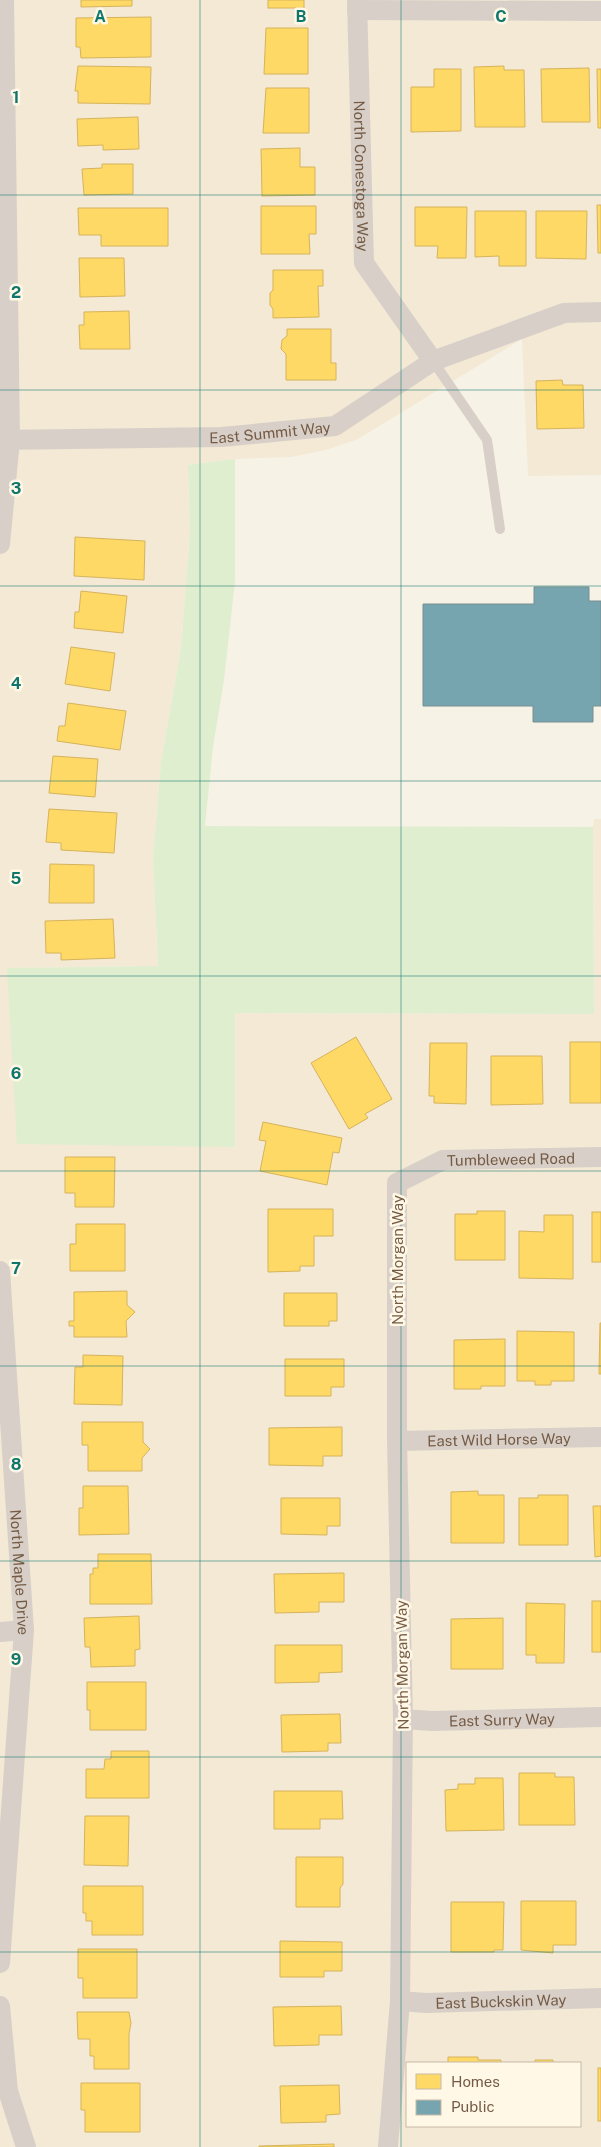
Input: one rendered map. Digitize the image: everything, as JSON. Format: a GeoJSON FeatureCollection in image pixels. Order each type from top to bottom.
{"type":"FeatureCollection","features":[{"type":"Feature","properties":{"kind":"street"},"geometry":{"type":"LineString","coordinates":[[0,544],[5,440],[4,0]]}},
{"type":"Feature","properties":{"kind":"street"},"geometry":{"type":"LineString","coordinates":[[357,5],[601,11]]}},
{"type":"Feature","properties":{"kind":"street","name":"North Conestoga Way"},"geometry":{"type":"LineString","coordinates":[[357,5],[364,263],[433,361]]}},
{"type":"Feature","properties":{"kind":"street","name":"East Summit Way"},"geometry":{"type":"LineString","coordinates":[[5,440],[222,437],[335,426],[433,361],[564,313],[601,312]]}},
{"type":"Feature","properties":{"kind":"street","name":"Tumbleweed Road"},"geometry":{"type":"LineString","coordinates":[[397,1183],[443,1160],[601,1157]]}},
{"type":"Feature","properties":{"kind":"street","name":"North Morgan Way"},"geometry":{"type":"LineString","coordinates":[[388,2147],[400,2002],[403,1718],[397,1441],[397,1183]]}},
{"type":"Feature","properties":{"kind":"street","name":"North Maple Drive"},"geometry":{"type":"LineString","coordinates":[[0,1271],[24,1630],[0,1963]]}},
{"type":"Feature","properties":{"kind":"street","name":"East Wild Horse Way"},"geometry":{"type":"LineString","coordinates":[[397,1441],[601,1437]]}},
{"type":"Feature","properties":{"kind":"street"},"geometry":{"type":"LineString","coordinates":[[0,1632],[24,1630]]}},
{"type":"Feature","properties":{"kind":"street","name":"East Surry Way"},"geometry":{"type":"LineString","coordinates":[[403,1718],[432,1721],[601,1717]]}},
{"type":"Feature","properties":{"kind":"street","name":"East Buckskin Way"},"geometry":{"type":"LineString","coordinates":[[400,2002],[426,2003],[601,1998]]}},
{"type":"Feature","properties":{"kind":"street"},"geometry":{"type":"LineString","coordinates":[[0,2006],[8,2091],[26,2147]]}},
{"type":"Feature","properties":{"kind":"lane"},"geometry":{"type":"LineString","coordinates":[[433,361],[487,440],[500,529]]}},
{"type":"Feature","properties":{"kind":"shaded area"},"geometry":{"type":"Polygon","coordinates":[[[0,0],[601,0],[601,475],[528,476],[522,339],[358,439],[326,450],[291,457],[235,459],[188,465],[190,532],[181,649],[161,762],[153,859],[158,966],[7,968],[235,1147],[235,1013],[594,1014],[593,827],[594,819],[601,819],[601,2147],[0,2147],[0,0]]]}},
{"type":"Feature","properties":{"kind":"green space"},"geometry":{"type":"Polygon","coordinates":[[[235,459],[235,581],[224,680],[213,747],[205,826],[593,827],[594,1014],[235,1013],[235,1147],[17,1144],[7,968],[158,966],[153,859],[161,762],[181,649],[190,532],[188,465],[235,459]]]}},
{"type":"Feature","properties":{"kind":"building: Homes"},"geometry":{"type":"Polygon","coordinates":[[[81,0],[132,0],[132,6],[81,7],[81,0]]]}},
{"type":"Feature","properties":{"kind":"building: Homes"},"geometry":{"type":"Polygon","coordinates":[[[268,0],[304,0],[304,8],[268,8],[268,0]]]}},
{"type":"Feature","properties":{"kind":"building: Homes"},"geometry":{"type":"Polygon","coordinates":[[[151,17],[151,57],[81,58],[80,47],[76,47],[76,18],[151,17]]]}},
{"type":"Feature","properties":{"kind":"building: Homes"},"geometry":{"type":"Polygon","coordinates":[[[266,28],[308,28],[308,74],[264,74],[266,28]]]}},
{"type":"Feature","properties":{"kind":"building: Homes"},"geometry":{"type":"Polygon","coordinates":[[[78,66],[151,67],[150,104],[78,103],[78,91],[75,91],[78,66]]]}},
{"type":"Feature","properties":{"kind":"building: Homes"},"geometry":{"type":"Polygon","coordinates":[[[504,66],[504,70],[524,70],[525,127],[475,127],[474,67],[504,66]]]}},
{"type":"Feature","properties":{"kind":"building: Homes"},"geometry":{"type":"Polygon","coordinates":[[[589,68],[590,122],[542,122],[541,69],[589,68]]]}},
{"type":"Feature","properties":{"kind":"building: Homes"},"geometry":{"type":"Polygon","coordinates":[[[434,69],[461,69],[461,131],[411,132],[411,87],[434,87],[434,69]]]}},
{"type":"Feature","properties":{"kind":"building: Homes"},"geometry":{"type":"Polygon","coordinates":[[[597,69],[601,69],[601,128],[598,128],[597,69]]]}},
{"type":"Feature","properties":{"kind":"building: Homes"},"geometry":{"type":"Polygon","coordinates":[[[266,88],[309,88],[309,133],[263,133],[266,88]]]}},
{"type":"Feature","properties":{"kind":"building: Homes"},"geometry":{"type":"Polygon","coordinates":[[[138,117],[139,149],[103,150],[103,145],[78,146],[77,119],[138,117]]]}},
{"type":"Feature","properties":{"kind":"building: Homes"},"geometry":{"type":"Polygon","coordinates":[[[300,148],[300,167],[315,167],[315,195],[262,196],[261,149],[300,148]]]}},
{"type":"Feature","properties":{"kind":"building: Homes"},"geometry":{"type":"Polygon","coordinates":[[[102,164],[133,164],[133,194],[84,195],[82,169],[102,168],[102,164]]]}},
{"type":"Feature","properties":{"kind":"building: Homes"},"geometry":{"type":"Polygon","coordinates":[[[597,205],[601,205],[601,253],[598,253],[597,205]]]}},
{"type":"Feature","properties":{"kind":"building: Homes"},"geometry":{"type":"Polygon","coordinates":[[[261,206],[316,206],[316,234],[309,234],[310,254],[261,254],[261,206]]]}},
{"type":"Feature","properties":{"kind":"building: Homes"},"geometry":{"type":"Polygon","coordinates":[[[415,207],[467,207],[466,258],[437,258],[438,246],[415,246],[415,207]]]}},
{"type":"Feature","properties":{"kind":"building: Homes"},"geometry":{"type":"Polygon","coordinates":[[[78,208],[168,208],[168,246],[101,246],[101,235],[79,235],[78,208]]]}},
{"type":"Feature","properties":{"kind":"building: Homes"},"geometry":{"type":"Polygon","coordinates":[[[475,211],[526,211],[526,266],[499,266],[499,256],[475,257],[475,211]]]}},
{"type":"Feature","properties":{"kind":"building: Homes"},"geometry":{"type":"Polygon","coordinates":[[[536,211],[587,211],[586,259],[536,258],[536,211]]]}},
{"type":"Feature","properties":{"kind":"building: Homes"},"geometry":{"type":"Polygon","coordinates":[[[79,258],[124,258],[125,296],[80,297],[79,258]]]}},
{"type":"Feature","properties":{"kind":"building: Homes"},"geometry":{"type":"Polygon","coordinates":[[[273,270],[323,270],[323,286],[318,286],[319,317],[273,318],[270,293],[273,290],[273,270]]]}},
{"type":"Feature","properties":{"kind":"building: Homes"},"geometry":{"type":"Polygon","coordinates":[[[129,311],[130,349],[80,349],[79,325],[84,325],[84,312],[129,311]]]}},
{"type":"Feature","properties":{"kind":"building: Homes"},"geometry":{"type":"Polygon","coordinates":[[[287,329],[331,329],[331,363],[336,363],[336,380],[286,380],[286,354],[281,349],[282,340],[287,336],[287,329]]]}},
{"type":"Feature","properties":{"kind":"building: Homes"},"geometry":{"type":"Polygon","coordinates":[[[562,380],[563,385],[583,385],[584,428],[537,429],[536,381],[562,380]]]}},
{"type":"Feature","properties":{"kind":"building: Homes"},"geometry":{"type":"Polygon","coordinates":[[[75,537],[145,541],[144,580],[74,576],[75,537]]]}},
{"type":"Feature","properties":{"kind":"building: Homes"},"geometry":{"type":"Polygon","coordinates":[[[81,591],[127,596],[123,633],[74,628],[75,612],[79,612],[81,591]]]}},
{"type":"Feature","properties":{"kind":"building: Homes"},"geometry":{"type":"Polygon","coordinates":[[[71,647],[115,653],[110,691],[65,684],[71,647]]]}},
{"type":"Feature","properties":{"kind":"building: Homes"},"geometry":{"type":"Polygon","coordinates":[[[68,703],[126,711],[120,750],[57,741],[59,726],[65,726],[68,703]]]}},
{"type":"Feature","properties":{"kind":"building: Homes"},"geometry":{"type":"Polygon","coordinates":[[[53,756],[98,759],[95,797],[49,793],[53,756]]]}},
{"type":"Feature","properties":{"kind":"building: Homes"},"geometry":{"type":"Polygon","coordinates":[[[49,809],[117,813],[114,853],[61,850],[61,843],[46,842],[49,809]]]}},
{"type":"Feature","properties":{"kind":"building: Homes"},"geometry":{"type":"Polygon","coordinates":[[[50,864],[94,865],[94,903],[49,903],[50,864]]]}},
{"type":"Feature","properties":{"kind":"building: Homes"},"geometry":{"type":"Polygon","coordinates":[[[113,919],[115,958],[61,960],[61,953],[46,953],[45,921],[113,919]]]}},
{"type":"Feature","properties":{"kind":"building: Homes"},"geometry":{"type":"Polygon","coordinates":[[[356,1037],[392,1099],[365,1114],[368,1118],[349,1129],[311,1063],[356,1037]]]}},
{"type":"Feature","properties":{"kind":"building: Homes"},"geometry":{"type":"Polygon","coordinates":[[[570,1042],[601,1042],[601,1103],[570,1103],[570,1042]]]}},
{"type":"Feature","properties":{"kind":"building: Homes"},"geometry":{"type":"Polygon","coordinates":[[[430,1043],[467,1043],[466,1104],[434,1103],[434,1096],[429,1096],[430,1043]]]}},
{"type":"Feature","properties":{"kind":"building: Homes"},"geometry":{"type":"Polygon","coordinates":[[[491,1056],[542,1056],[543,1104],[491,1105],[491,1056]]]}},
{"type":"Feature","properties":{"kind":"building: Homes"},"geometry":{"type":"Polygon","coordinates":[[[263,1122],[342,1138],[339,1153],[333,1152],[327,1185],[260,1171],[266,1141],[259,1140],[263,1122]]]}},
{"type":"Feature","properties":{"kind":"building: Homes"},"geometry":{"type":"Polygon","coordinates":[[[65,1157],[115,1157],[114,1207],[75,1207],[75,1193],[65,1193],[65,1157]]]}},
{"type":"Feature","properties":{"kind":"building: Homes"},"geometry":{"type":"Polygon","coordinates":[[[268,1209],[333,1209],[333,1236],[314,1236],[314,1266],[300,1266],[300,1271],[268,1272],[268,1209]]]}},
{"type":"Feature","properties":{"kind":"building: Homes"},"geometry":{"type":"Polygon","coordinates":[[[477,1211],[505,1211],[505,1260],[455,1260],[455,1214],[477,1214],[477,1211]]]}},
{"type":"Feature","properties":{"kind":"building: Homes"},"geometry":{"type":"Polygon","coordinates":[[[592,1212],[601,1212],[601,1262],[592,1262],[592,1212]]]}},
{"type":"Feature","properties":{"kind":"building: Homes"},"geometry":{"type":"Polygon","coordinates":[[[544,1215],[573,1215],[573,1279],[519,1278],[519,1231],[544,1232],[544,1215]]]}},
{"type":"Feature","properties":{"kind":"building: Homes"},"geometry":{"type":"Polygon","coordinates":[[[76,1224],[125,1224],[125,1271],[70,1271],[70,1244],[76,1244],[76,1224]]]}},
{"type":"Feature","properties":{"kind":"building: Homes"},"geometry":{"type":"Polygon","coordinates":[[[127,1291],[127,1305],[135,1312],[126,1321],[127,1337],[74,1337],[74,1326],[69,1326],[69,1321],[74,1321],[74,1292],[127,1291]]]}},
{"type":"Feature","properties":{"kind":"building: Homes"},"geometry":{"type":"Polygon","coordinates":[[[284,1293],[337,1293],[337,1321],[329,1321],[329,1326],[284,1326],[284,1293]]]}},
{"type":"Feature","properties":{"kind":"building: Homes"},"geometry":{"type":"Polygon","coordinates":[[[600,1323],[601,1374],[599,1374],[600,1323]]]}},
{"type":"Feature","properties":{"kind":"building: Homes"},"geometry":{"type":"Polygon","coordinates":[[[517,1331],[574,1332],[574,1381],[551,1381],[551,1385],[535,1385],[535,1381],[517,1381],[517,1331]]]}},
{"type":"Feature","properties":{"kind":"building: Homes"},"geometry":{"type":"Polygon","coordinates":[[[505,1339],[505,1386],[481,1386],[481,1389],[454,1389],[454,1340],[505,1339]]]}},
{"type":"Feature","properties":{"kind":"building: Homes"},"geometry":{"type":"Polygon","coordinates":[[[83,1355],[123,1356],[122,1405],[74,1404],[75,1367],[83,1367],[83,1355]]]}},
{"type":"Feature","properties":{"kind":"building: Homes"},"geometry":{"type":"Polygon","coordinates":[[[285,1359],[344,1359],[344,1387],[331,1387],[331,1396],[285,1396],[285,1359]]]}},
{"type":"Feature","properties":{"kind":"building: Homes"},"geometry":{"type":"Polygon","coordinates":[[[82,1422],[143,1422],[143,1442],[150,1449],[142,1458],[142,1471],[88,1471],[88,1445],[82,1445],[82,1422]]]}},
{"type":"Feature","properties":{"kind":"building: Homes"},"geometry":{"type":"Polygon","coordinates":[[[342,1427],[342,1456],[323,1456],[323,1466],[269,1465],[269,1428],[342,1427]]]}},
{"type":"Feature","properties":{"kind":"building: Homes"},"geometry":{"type":"Polygon","coordinates":[[[83,1486],[128,1486],[129,1534],[79,1535],[79,1508],[83,1508],[83,1486]]]}},
{"type":"Feature","properties":{"kind":"building: Homes"},"geometry":{"type":"Polygon","coordinates":[[[478,1491],[478,1495],[504,1495],[504,1543],[451,1543],[451,1492],[478,1491]]]}},
{"type":"Feature","properties":{"kind":"building: Homes"},"geometry":{"type":"Polygon","coordinates":[[[538,1495],[568,1495],[568,1545],[519,1545],[519,1498],[538,1498],[538,1495]]]}},
{"type":"Feature","properties":{"kind":"building: Homes"},"geometry":{"type":"Polygon","coordinates":[[[281,1498],[340,1498],[340,1526],[327,1526],[327,1535],[281,1534],[281,1498]]]}},
{"type":"Feature","properties":{"kind":"building: Homes"},"geometry":{"type":"Polygon","coordinates":[[[593,1506],[601,1506],[601,1556],[595,1557],[593,1506]]]}},
{"type":"Feature","properties":{"kind":"building: Homes"},"geometry":{"type":"Polygon","coordinates":[[[98,1554],[151,1554],[152,1604],[90,1604],[90,1574],[93,1574],[93,1568],[98,1568],[98,1554]]]}},
{"type":"Feature","properties":{"kind":"building: Homes"},"geometry":{"type":"Polygon","coordinates":[[[344,1573],[344,1602],[319,1602],[319,1612],[275,1613],[274,1574],[344,1573]]]}},
{"type":"Feature","properties":{"kind":"building: Homes"},"geometry":{"type":"Polygon","coordinates":[[[592,1601],[601,1601],[601,1652],[592,1652],[592,1601]]]}},
{"type":"Feature","properties":{"kind":"building: Homes"},"geometry":{"type":"Polygon","coordinates":[[[526,1603],[565,1604],[564,1663],[536,1663],[536,1655],[526,1655],[526,1603]]]}},
{"type":"Feature","properties":{"kind":"building: Homes"},"geometry":{"type":"Polygon","coordinates":[[[139,1616],[140,1649],[135,1650],[135,1666],[91,1667],[90,1647],[85,1647],[84,1618],[139,1616]]]}},
{"type":"Feature","properties":{"kind":"building: Homes"},"geometry":{"type":"Polygon","coordinates":[[[503,1618],[503,1669],[451,1669],[451,1619],[503,1618]]]}},
{"type":"Feature","properties":{"kind":"building: Homes"},"geometry":{"type":"Polygon","coordinates":[[[275,1645],[342,1645],[342,1672],[319,1673],[319,1682],[275,1683],[275,1645]]]}},
{"type":"Feature","properties":{"kind":"building: Homes"},"geometry":{"type":"Polygon","coordinates":[[[87,1682],[146,1682],[146,1730],[90,1730],[90,1710],[87,1710],[87,1682]]]}},
{"type":"Feature","properties":{"kind":"building: Homes"},"geometry":{"type":"Polygon","coordinates":[[[340,1714],[341,1743],[328,1743],[328,1751],[282,1752],[281,1715],[340,1714]]]}},
{"type":"Feature","properties":{"kind":"building: Homes"},"geometry":{"type":"Polygon","coordinates":[[[111,1751],[149,1751],[149,1798],[86,1798],[86,1769],[104,1769],[105,1759],[111,1759],[111,1751]]]}},
{"type":"Feature","properties":{"kind":"building: Homes"},"geometry":{"type":"Polygon","coordinates":[[[519,1773],[555,1773],[555,1777],[574,1777],[575,1825],[519,1825],[519,1773]]]}},
{"type":"Feature","properties":{"kind":"building: Homes"},"geometry":{"type":"Polygon","coordinates":[[[475,1778],[503,1778],[504,1830],[446,1831],[445,1790],[458,1789],[458,1784],[475,1784],[475,1778]]]}},
{"type":"Feature","properties":{"kind":"building: Homes"},"geometry":{"type":"Polygon","coordinates":[[[274,1791],[342,1791],[343,1819],[320,1819],[320,1829],[274,1829],[274,1791]]]}},
{"type":"Feature","properties":{"kind":"building: Homes"},"geometry":{"type":"Polygon","coordinates":[[[85,1816],[129,1816],[128,1866],[84,1865],[85,1816]]]}},
{"type":"Feature","properties":{"kind":"building: Homes"},"geometry":{"type":"Polygon","coordinates":[[[296,1857],[343,1857],[343,1884],[340,1888],[340,1907],[296,1907],[296,1857]]]}},
{"type":"Feature","properties":{"kind":"building: Homes"},"geometry":{"type":"Polygon","coordinates":[[[83,1886],[143,1886],[143,1935],[92,1935],[92,1921],[86,1921],[86,1913],[83,1913],[83,1886]]]}},
{"type":"Feature","properties":{"kind":"building: Homes"},"geometry":{"type":"Polygon","coordinates":[[[521,1901],[576,1901],[576,1945],[553,1945],[553,1953],[521,1950],[521,1901]]]}},
{"type":"Feature","properties":{"kind":"building: Homes"},"geometry":{"type":"Polygon","coordinates":[[[451,1902],[504,1902],[503,1950],[494,1950],[494,1952],[451,1952],[451,1902]]]}},
{"type":"Feature","properties":{"kind":"building: Homes"},"geometry":{"type":"Polygon","coordinates":[[[280,1941],[342,1942],[342,1971],[324,1971],[324,1977],[280,1977],[280,1941]]]}},
{"type":"Feature","properties":{"kind":"building: Homes"},"geometry":{"type":"Polygon","coordinates":[[[78,1949],[137,1949],[137,1998],[83,1998],[83,1978],[78,1978],[78,1949]]]}},
{"type":"Feature","properties":{"kind":"building: Homes"},"geometry":{"type":"Polygon","coordinates":[[[341,2006],[342,2035],[319,2035],[319,2045],[274,2046],[273,2007],[341,2006]]]}},
{"type":"Feature","properties":{"kind":"building: Homes"},"geometry":{"type":"Polygon","coordinates":[[[77,2012],[129,2012],[131,2023],[129,2034],[129,2069],[94,2069],[94,2056],[90,2056],[90,2039],[78,2039],[77,2012]]]}},
{"type":"Feature","properties":{"kind":"building: Homes"},"geometry":{"type":"Polygon","coordinates":[[[448,2057],[478,2057],[478,2060],[501,2060],[501,2062],[448,2062],[448,2057]]]}},
{"type":"Feature","properties":{"kind":"building: Homes"},"geometry":{"type":"Polygon","coordinates":[[[535,2060],[553,2060],[553,2062],[535,2062],[535,2060]]]}},
{"type":"Feature","properties":{"kind":"building: Homes"},"geometry":{"type":"Polygon","coordinates":[[[598,2068],[601,2068],[601,2121],[598,2121],[598,2068]]]}},
{"type":"Feature","properties":{"kind":"building: Homes"},"geometry":{"type":"Polygon","coordinates":[[[81,2083],[140,2083],[140,2132],[85,2132],[85,2110],[81,2110],[81,2083]]]}},
{"type":"Feature","properties":{"kind":"building: Homes"},"geometry":{"type":"Polygon","coordinates":[[[339,2085],[340,2114],[326,2115],[326,2122],[281,2123],[280,2086],[339,2085]]]}},
{"type":"Feature","properties":{"kind":"building: Homes"},"geometry":{"type":"Polygon","coordinates":[[[334,2144],[334,2147],[259,2147],[259,2146],[334,2144]]]}},
{"type":"Feature","properties":{"kind":"building: Public"},"geometry":{"type":"Polygon","coordinates":[[[534,587],[589,587],[589,601],[601,601],[601,706],[593,706],[593,722],[533,722],[533,706],[423,706],[423,604],[534,604],[534,587]]]}}]}
